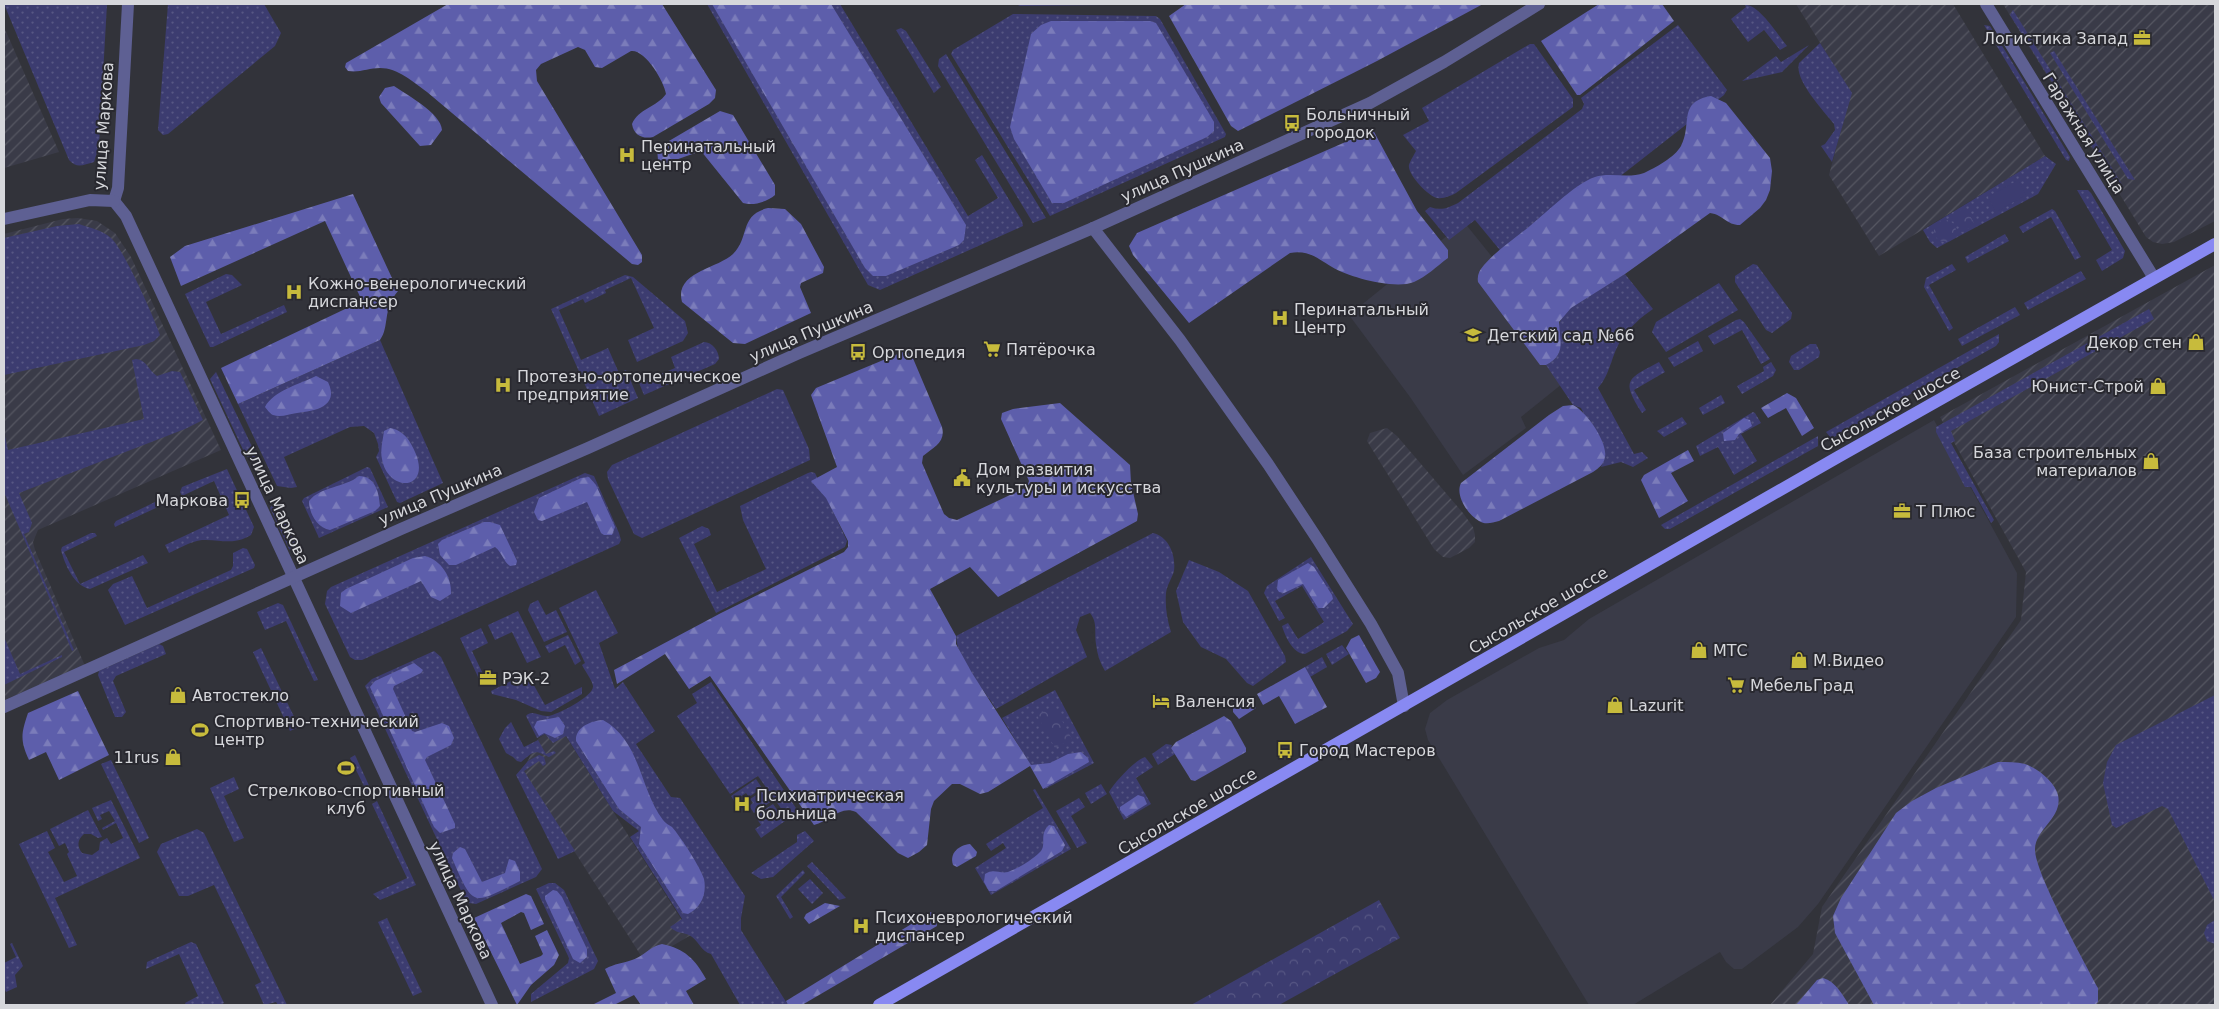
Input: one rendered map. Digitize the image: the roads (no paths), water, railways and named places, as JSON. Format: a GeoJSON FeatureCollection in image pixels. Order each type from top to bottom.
{"type":"FeatureCollection","features":[{"type":"Feature","properties":{"kind":"main road","name":"Сысольское шоссе"},"geometry":{"type":"LineString","coordinates":[[879,1005],[1838,457],[2215,244]]}},
{"type":"Feature","properties":{"kind":"street","name":"улица Маркова"},"geometry":{"type":"LineString","coordinates":[[128,4],[118,188],[114,201],[126,216],[492,1005]]}},
{"type":"Feature","properties":{"kind":"street","name":"улица Пушкина"},"geometry":{"type":"LineString","coordinates":[[4,707],[743,378],[1093,228],[1389,94],[1539,4]]}},
{"type":"Feature","properties":{"kind":"street","name":"Гаражная улица"},"geometry":{"type":"LineString","coordinates":[[1986,4],[2154,278]]}},
{"type":"Feature","properties":{"kind":"street"},"geometry":{"type":"LineString","coordinates":[[4,219],[90,200],[114,201]]}},
{"type":"Feature","properties":{"kind":"street"},"geometry":{"type":"LineString","coordinates":[[1093,228],[1180,340],[1268,464],[1298,510],[1371,624],[1398,673],[1404,706]]}},
{"type":"Feature","properties":{"kind":"place","name":"Логистика Запад"},"geometry":{"type":"Point","coordinates":[2142,38]}},
{"type":"Feature","properties":{"kind":"place","name":"Больничный городок"},"geometry":{"type":"Point","coordinates":[1292,123]}},
{"type":"Feature","properties":{"kind":"place","name":"Перинатальный центр"},"geometry":{"type":"Point","coordinates":[627,155]}},
{"type":"Feature","properties":{"kind":"place","name":"Кожно-венерологический диспансер"},"geometry":{"type":"Point","coordinates":[294,292]}},
{"type":"Feature","properties":{"kind":"place","name":"Перинатальный Центр"},"geometry":{"type":"Point","coordinates":[1280,318]}},
{"type":"Feature","properties":{"kind":"place","name":"Детский сад №66"},"geometry":{"type":"Point","coordinates":[1473,335]}},
{"type":"Feature","properties":{"kind":"place","name":"Декор стен"},"geometry":{"type":"Point","coordinates":[2196,342]}},
{"type":"Feature","properties":{"kind":"place","name":"Пятёрочка"},"geometry":{"type":"Point","coordinates":[992,349]}},
{"type":"Feature","properties":{"kind":"place","name":"Ортопедия"},"geometry":{"type":"Point","coordinates":[858,352]}},
{"type":"Feature","properties":{"kind":"place","name":"Протезно-ортопедическое предприятие"},"geometry":{"type":"Point","coordinates":[503,385]}},
{"type":"Feature","properties":{"kind":"place","name":"Юнист-Строй"},"geometry":{"type":"Point","coordinates":[2158,386]}},
{"type":"Feature","properties":{"kind":"place","name":"База строительных материалов"},"geometry":{"type":"Point","coordinates":[2151,461]}},
{"type":"Feature","properties":{"kind":"place","name":"Дом развития культуры и искусства"},"geometry":{"type":"Point","coordinates":[962,478]}},
{"type":"Feature","properties":{"kind":"place","name":"Маркова"},"geometry":{"type":"Point","coordinates":[242,500]}},
{"type":"Feature","properties":{"kind":"place","name":"Т Плюс"},"geometry":{"type":"Point","coordinates":[1902,511]}},
{"type":"Feature","properties":{"kind":"place","name":"МТС"},"geometry":{"type":"Point","coordinates":[1699,650]}},
{"type":"Feature","properties":{"kind":"place","name":"М.Видео"},"geometry":{"type":"Point","coordinates":[1799,660]}},
{"type":"Feature","properties":{"kind":"place","name":"РЭК-2"},"geometry":{"type":"Point","coordinates":[488,678]}},
{"type":"Feature","properties":{"kind":"place","name":"МебельГрад"},"geometry":{"type":"Point","coordinates":[1736,685]}},
{"type":"Feature","properties":{"kind":"place","name":"Автостекло"},"geometry":{"type":"Point","coordinates":[178,695]}},
{"type":"Feature","properties":{"kind":"place","name":"Валенсия"},"geometry":{"type":"Point","coordinates":[1161,701]}},
{"type":"Feature","properties":{"kind":"place","name":"Lazurit"},"geometry":{"type":"Point","coordinates":[1615,705]}},
{"type":"Feature","properties":{"kind":"place","name":"Спортивно-технический центр"},"geometry":{"type":"Point","coordinates":[200,730]}},
{"type":"Feature","properties":{"kind":"place","name":"Город Мастеров"},"geometry":{"type":"Point","coordinates":[1285,750]}},
{"type":"Feature","properties":{"kind":"place","name":"11rus"},"geometry":{"type":"Point","coordinates":[173,757]}},
{"type":"Feature","properties":{"kind":"place","name":"Стрелково-спортивный клуб"},"geometry":{"type":"Point","coordinates":[346,768]}},
{"type":"Feature","properties":{"kind":"place","name":"Психиатрическая больница"},"geometry":{"type":"Point","coordinates":[742,804]}},
{"type":"Feature","properties":{"kind":"place","name":"Психоневрологический диспансер"},"geometry":{"type":"Point","coordinates":[861,926]}}]}
